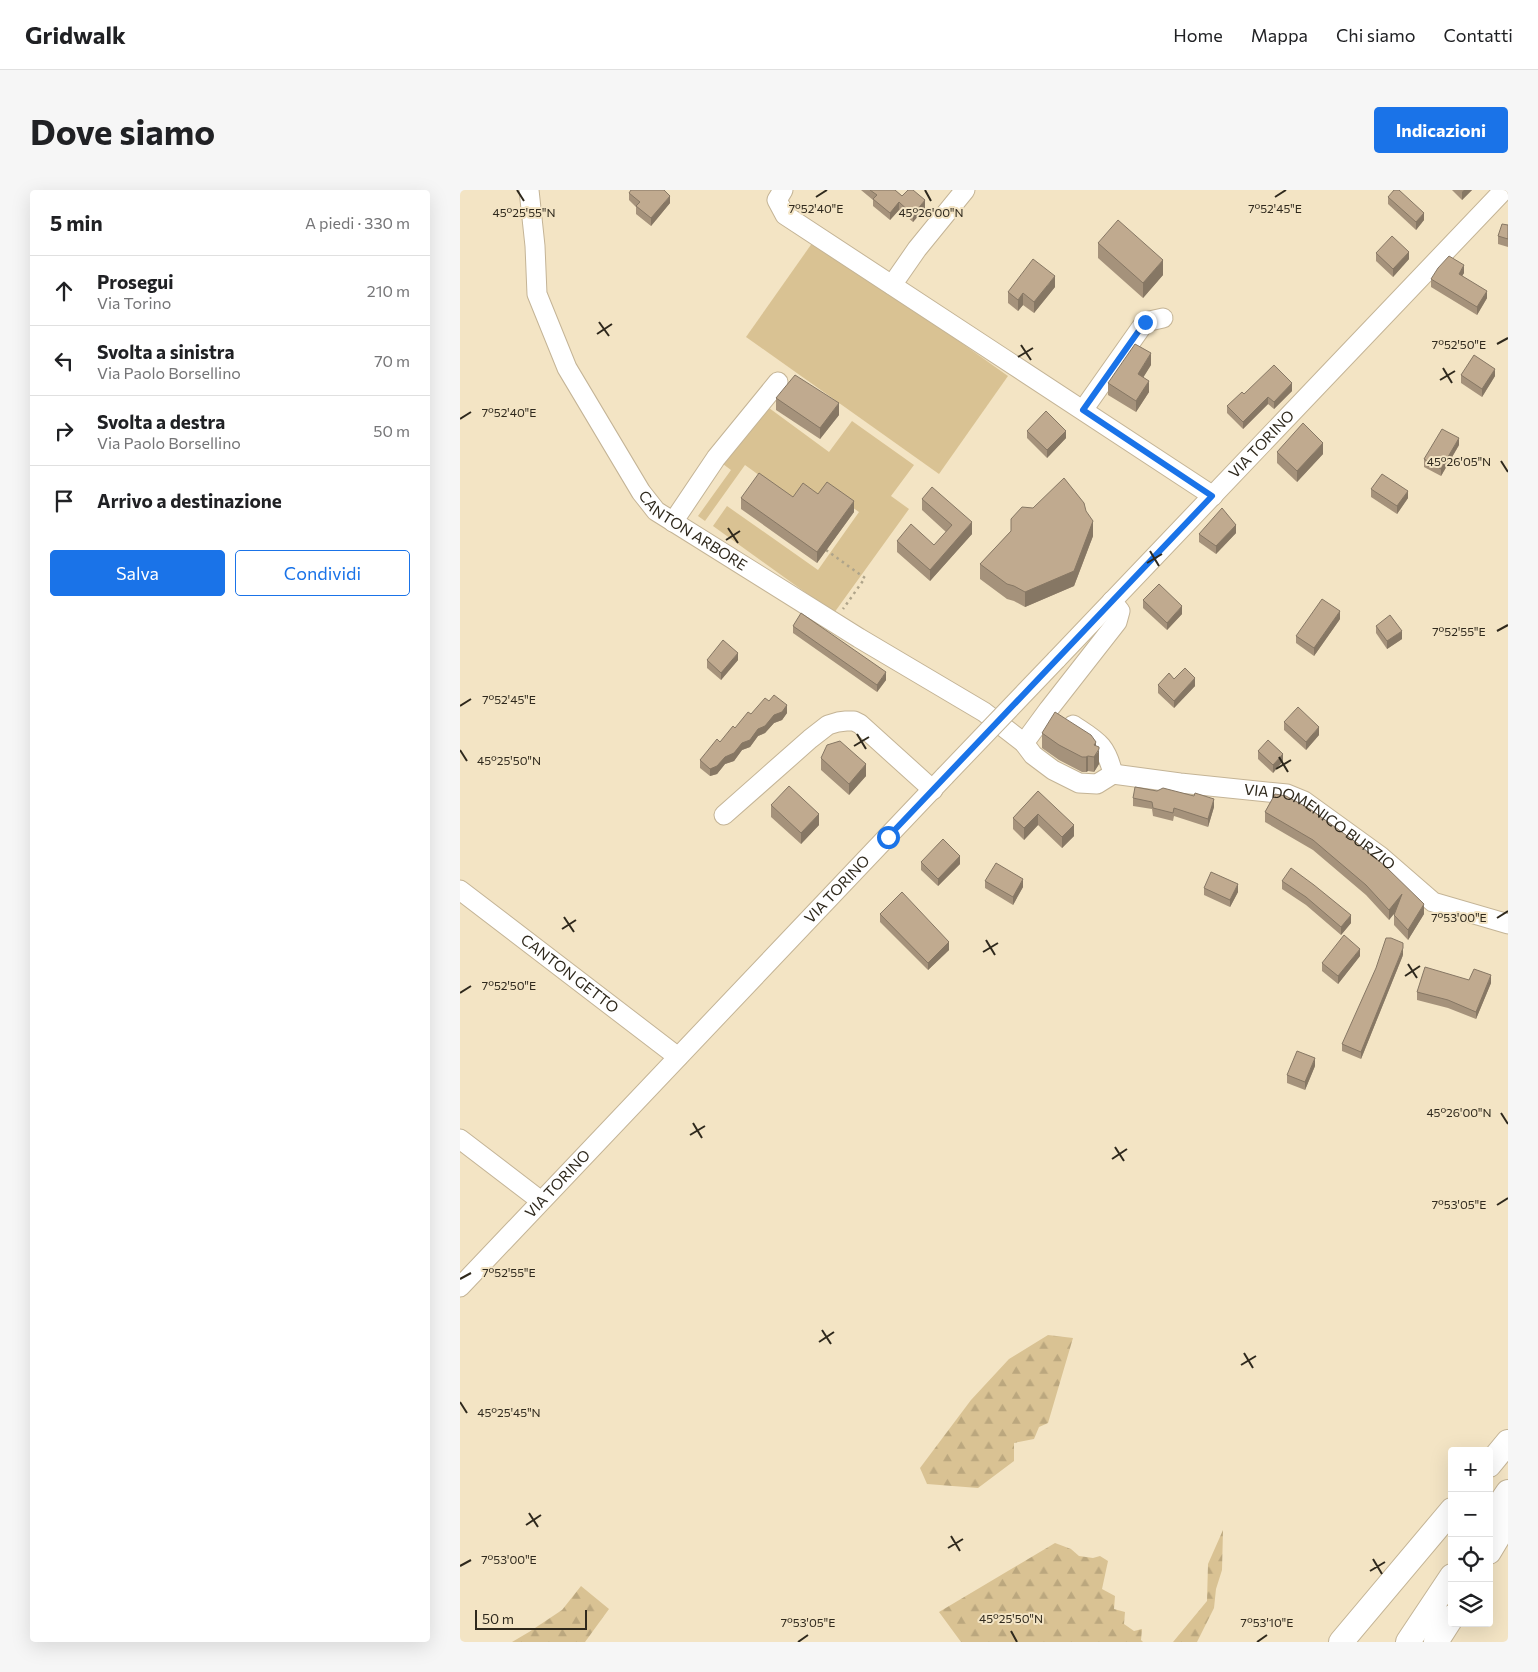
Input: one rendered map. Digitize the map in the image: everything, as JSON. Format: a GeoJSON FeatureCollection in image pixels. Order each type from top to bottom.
{"type":"FeatureCollection","features":[{"type":"Feature","properties":{"kind":"main road"},"geometry":{"type":"LineString","coordinates":[[1493,1460],[1508,1442]]}},
{"type":"Feature","properties":{"kind":"main road"},"geometry":{"type":"LineString","coordinates":[[1493,1514],[1508,1492]]}},
{"type":"Feature","properties":{"kind":"main road"},"geometry":{"type":"LineString","coordinates":[[1341,1642],[1448,1515]]}},
{"type":"Feature","properties":{"kind":"main road"},"geometry":{"type":"LineString","coordinates":[[1493,1545],[1508,1515]]}},
{"type":"Feature","properties":{"kind":"main road"},"geometry":{"type":"LineString","coordinates":[[1408,1642],[1448,1582]]}},
{"type":"Feature","properties":{"kind":"main road"},"geometry":{"type":"LineString","coordinates":[[1436,1642],[1448,1623]]}},
{"type":"Feature","properties":{"kind":"street","name":"CANTON ARBORE"},"geometry":{"type":"LineString","coordinates":[[529,190],[535,246],[537,294],[567,368],[640,492],[656,511],[859,638],[984,712],[1024,743],[1033,755],[1053,770],[1079,783],[1097,784],[1113,774]]}},
{"type":"Feature","properties":{"kind":"street"},"geometry":{"type":"LineString","coordinates":[[783,190],[777,200],[785,215],[1212,496]]}},
{"type":"Feature","properties":{"kind":"street"},"geometry":{"type":"LineString","coordinates":[[892,285],[917,249],[965,190]]}},
{"type":"Feature","properties":{"kind":"street","name":"VIA TORINO"},"geometry":{"type":"LineString","coordinates":[[460,1287],[1504,190]]}},
{"type":"Feature","properties":{"kind":"street"},"geometry":{"type":"LineString","coordinates":[[1083,410],[1145,322],[1163,318]]}},
{"type":"Feature","properties":{"kind":"street"},"geometry":{"type":"LineString","coordinates":[[673,522],[716,458],[778,382]]}},
{"type":"Feature","properties":{"kind":"street"},"geometry":{"type":"LineString","coordinates":[[1024,743],[1117,622],[1120,611],[1112,601]]}},
{"type":"Feature","properties":{"kind":"street"},"geometry":{"type":"LineString","coordinates":[[1049,709],[1099,742],[1109,756],[1113,774]]}},
{"type":"Feature","properties":{"kind":"street"},"geometry":{"type":"LineString","coordinates":[[724,814],[810,739],[828,726],[838,722],[860,724],[933,790]]}},
{"type":"Feature","properties":{"kind":"street","name":"VIA DOMENICO BURZIO"},"geometry":{"type":"LineString","coordinates":[[1113,774],[1286,794],[1304,801],[1380,856],[1433,902],[1508,924]]}},
{"type":"Feature","properties":{"kind":"street","name":"CANTON GETTO"},"geometry":{"type":"LineString","coordinates":[[460,890],[678,1058]]}},
{"type":"Feature","properties":{"kind":"street"},"geometry":{"type":"LineString","coordinates":[[460,1139],[541,1202]]}},
{"type":"Feature","properties":{"kind":"street"},"geometry":{"type":"LineString","coordinates":[[1443,1642],[1450,1627]]}},
{"type":"Feature","properties":{"kind":"path"},"geometry":{"type":"LineString","coordinates":[[826,550],[865,578],[842,610]]}},
{"type":"Feature","properties":{"kind":"green space"},"geometry":{"type":"Polygon","coordinates":[[[815,239],[1008,376],[939,474],[746,337],[815,239]]]}},
{"type":"Feature","properties":{"kind":"green space"},"geometry":{"type":"Polygon","coordinates":[[[765,405],[829,452],[852,421],[914,465],[891,496],[909,509],[834,613],[713,526],[727,506],[818,570],[859,512],[829,491],[811,515],[745,465],[705,521],[698,516],[731,470],[719,461],[765,405]]]}},
{"type":"Feature","properties":{"kind":"green space"},"geometry":{"type":"Polygon","coordinates":[[[1048,1335],[1073,1338],[1048,1423],[1039,1427],[1034,1439],[1014,1443],[1014,1461],[978,1488],[927,1484],[920,1468],[971,1400],[1009,1359],[1048,1335]]]}},
{"type":"Feature","properties":{"kind":"green space"},"geometry":{"type":"Polygon","coordinates":[[[1223,1530],[1222,1570],[1216,1589],[1214,1608],[1197,1642],[1173,1642],[1207,1601],[1208,1564],[1223,1530]]]}},
{"type":"Feature","properties":{"kind":"green space"},"geometry":{"type":"Polygon","coordinates":[[[1055,1543],[1071,1549],[1079,1556],[1093,1558],[1100,1556],[1108,1561],[1102,1589],[1115,1596],[1114,1609],[1125,1612],[1124,1624],[1134,1631],[1142,1629],[1141,1640],[1143,1642],[961,1642],[939,1612],[1055,1543]]]}},
{"type":"Feature","properties":{"kind":"green space"},"geometry":{"type":"Polygon","coordinates":[[[581,1586],[609,1609],[585,1642],[512,1642],[562,1610],[581,1586]]]}},
{"type":"Feature","properties":{"kind":"building"},"geometry":{"type":"Polygon","coordinates":[[[631,190],[664,190],[670,196],[651,218],[636,206],[640,202],[629,193],[631,190]]]}},
{"type":"Feature","properties":{"kind":"building"},"geometry":{"type":"Polygon","coordinates":[[[870,190],[895,190],[902,196],[908,190],[913,190],[925,200],[913,215],[899,202],[890,213],[873,199],[877,195],[870,190]]]}},
{"type":"Feature","properties":{"kind":"building"},"geometry":{"type":"Polygon","coordinates":[[[1394,190],[1399,190],[1424,213],[1416,222],[1388,197],[1394,190]]]}},
{"type":"Feature","properties":{"kind":"building"},"geometry":{"type":"Polygon","coordinates":[[[1118,220],[1163,260],[1143,283],[1098,243],[1118,220]]]}},
{"type":"Feature","properties":{"kind":"building"},"geometry":{"type":"Polygon","coordinates":[[[1502,224],[1508,225],[1508,239],[1498,236],[1502,224]]]}},
{"type":"Feature","properties":{"kind":"building"},"geometry":{"type":"Polygon","coordinates":[[[1392,236],[1409,252],[1393,269],[1376,253],[1392,236]]]}},
{"type":"Feature","properties":{"kind":"building"},"geometry":{"type":"Polygon","coordinates":[[[1449,256],[1464,265],[1459,274],[1487,291],[1477,307],[1431,279],[1449,256]]]}},
{"type":"Feature","properties":{"kind":"building"},"geometry":{"type":"Polygon","coordinates":[[[1033,259],[1055,276],[1034,302],[1023,293],[1018,300],[1008,292],[1033,259]]]}},
{"type":"Feature","properties":{"kind":"building"},"geometry":{"type":"Polygon","coordinates":[[[1135,344],[1151,353],[1138,374],[1149,381],[1136,401],[1108,383],[1135,344]]]}},
{"type":"Feature","properties":{"kind":"building"},"geometry":{"type":"Polygon","coordinates":[[[1474,355],[1495,369],[1482,389],[1461,375],[1474,355]]]}},
{"type":"Feature","properties":{"kind":"building"},"geometry":{"type":"Polygon","coordinates":[[[1274,365],[1292,383],[1274,402],[1268,397],[1243,422],[1227,406],[1242,392],[1244,394],[1274,365]]]}},
{"type":"Feature","properties":{"kind":"building"},"geometry":{"type":"Polygon","coordinates":[[[795,375],[839,403],[820,428],[776,398],[795,375]]]}},
{"type":"Feature","properties":{"kind":"building"},"geometry":{"type":"Polygon","coordinates":[[[1046,411],[1066,431],[1047,450],[1027,431],[1046,411]]]}},
{"type":"Feature","properties":{"kind":"building"},"geometry":{"type":"Polygon","coordinates":[[[1303,423],[1323,443],[1297,471],[1277,452],[1303,423]]]}},
{"type":"Feature","properties":{"kind":"building"},"geometry":{"type":"Polygon","coordinates":[[[1442,429],[1459,438],[1441,469],[1424,459],[1442,429]]]}},
{"type":"Feature","properties":{"kind":"building"},"geometry":{"type":"Polygon","coordinates":[[[759,473],[793,497],[803,483],[818,494],[827,482],[854,501],[817,552],[741,498],[759,473]]]}},
{"type":"Feature","properties":{"kind":"building"},"geometry":{"type":"Polygon","coordinates":[[[1382,474],[1408,491],[1397,506],[1371,489],[1382,474]]]}},
{"type":"Feature","properties":{"kind":"building"},"geometry":{"type":"Polygon","coordinates":[[[1064,478],[1084,503],[1086,511],[1093,521],[1074,571],[1025,592],[1007,584],[980,564],[1011,531],[1011,519],[1022,507],[1033,508],[1064,478]]]}},
{"type":"Feature","properties":{"kind":"building"},"geometry":{"type":"Polygon","coordinates":[[[932,487],[972,522],[930,570],[897,541],[911,524],[934,545],[952,525],[922,499],[932,487]]]}},
{"type":"Feature","properties":{"kind":"building"},"geometry":{"type":"Polygon","coordinates":[[[1222,508],[1236,525],[1216,546],[1199,534],[1222,508]]]}},
{"type":"Feature","properties":{"kind":"building"},"geometry":{"type":"Polygon","coordinates":[[[1159,584],[1182,606],[1167,623],[1143,600],[1159,584]]]}},
{"type":"Feature","properties":{"kind":"building"},"geometry":{"type":"Polygon","coordinates":[[[1322,599],[1340,611],[1314,648],[1296,636],[1322,599]]]}},
{"type":"Feature","properties":{"kind":"building"},"geometry":{"type":"Polygon","coordinates":[[[801,613],[886,672],[877,685],[793,626],[801,613]]]}},
{"type":"Feature","properties":{"kind":"building"},"geometry":{"type":"Polygon","coordinates":[[[1390,615],[1402,631],[1387,641],[1376,626],[1390,615]]]}},
{"type":"Feature","properties":{"kind":"building"},"geometry":{"type":"Polygon","coordinates":[[[723,640],[738,653],[721,673],[707,660],[723,640]]]}},
{"type":"Feature","properties":{"kind":"building"},"geometry":{"type":"Polygon","coordinates":[[[1185,668],[1195,678],[1174,701],[1158,685],[1169,673],[1174,679],[1185,668]]]}},
{"type":"Feature","properties":{"kind":"building"},"geometry":{"type":"Polygon","coordinates":[[[774,695],[787,705],[782,712],[774,715],[765,726],[758,729],[750,740],[742,743],[734,753],[725,757],[717,766],[710,769],[700,760],[717,739],[720,742],[748,712],[751,714],[765,698],[769,701],[774,695]]]}},
{"type":"Feature","properties":{"kind":"building"},"geometry":{"type":"Polygon","coordinates":[[[1298,707],[1319,727],[1306,742],[1284,722],[1298,707]]]}},
{"type":"Feature","properties":{"kind":"building"},"geometry":{"type":"Polygon","coordinates":[[[1055,712],[1091,735],[1096,742],[1094,745],[1099,747],[1094,757],[1082,757],[1059,745],[1042,733],[1055,712]]]}},
{"type":"Feature","properties":{"kind":"building"},"geometry":{"type":"Polygon","coordinates":[[[1268,740],[1283,754],[1273,765],[1258,751],[1268,740]]]}},
{"type":"Feature","properties":{"kind":"building"},"geometry":{"type":"Polygon","coordinates":[[[840,741],[866,764],[849,784],[821,758],[827,745],[840,741]]]}},
{"type":"Feature","properties":{"kind":"building"},"geometry":{"type":"Polygon","coordinates":[[[789,786],[819,814],[801,833],[771,805],[789,786]]]}},
{"type":"Feature","properties":{"kind":"building"},"geometry":{"type":"Polygon","coordinates":[[[1135,787],[1157,791],[1163,788],[1194,796],[1195,793],[1214,799],[1208,819],[1174,808],[1173,813],[1153,808],[1152,802],[1133,798],[1135,787]]]}},
{"type":"Feature","properties":{"kind":"building"},"geometry":{"type":"Polygon","coordinates":[[[1038,791],[1074,825],[1062,837],[1038,814],[1024,828],[1013,818],[1038,791]]]}},
{"type":"Feature","properties":{"kind":"building"},"geometry":{"type":"Polygon","coordinates":[[[1275,794],[1286,796],[1310,809],[1357,843],[1385,866],[1424,904],[1408,930],[1394,915],[1402,894],[1389,910],[1366,885],[1313,840],[1265,812],[1275,794]]]}},
{"type":"Feature","properties":{"kind":"building"},"geometry":{"type":"Polygon","coordinates":[[[943,839],[960,856],[938,879],[921,862],[943,839]]]}},
{"type":"Feature","properties":{"kind":"building"},"geometry":{"type":"Polygon","coordinates":[[[996,863],[1023,879],[1013,897],[985,881],[996,863]]]}},
{"type":"Feature","properties":{"kind":"building"},"geometry":{"type":"Polygon","coordinates":[[[1291,868],[1351,915],[1341,927],[1306,897],[1282,881],[1291,868]]]}},
{"type":"Feature","properties":{"kind":"building"},"geometry":{"type":"Polygon","coordinates":[[[1211,872],[1238,884],[1230,900],[1204,888],[1211,872]]]}},
{"type":"Feature","properties":{"kind":"building"},"geometry":{"type":"Polygon","coordinates":[[[902,892],[949,942],[928,963],[880,914],[902,892]]]}},
{"type":"Feature","properties":{"kind":"building"},"geometry":{"type":"Polygon","coordinates":[[[1344,935],[1360,949],[1338,976],[1322,963],[1344,935]]]}},
{"type":"Feature","properties":{"kind":"building"},"geometry":{"type":"Polygon","coordinates":[[[1386,938],[1403,943],[1403,948],[1361,1052],[1342,1044],[1376,968],[1386,938]]]}},
{"type":"Feature","properties":{"kind":"building"},"geometry":{"type":"Polygon","coordinates":[[[1425,967],[1469,980],[1474,969],[1491,975],[1476,1012],[1448,1000],[1417,992],[1425,967]]]}},
{"type":"Feature","properties":{"kind":"building"},"geometry":{"type":"Polygon","coordinates":[[[1297,1051],[1315,1058],[1305,1082],[1287,1075],[1297,1051]]]}},
{"type":"Feature","properties":{"kind":"route"},"geometry":{"type":"LineString","coordinates":[[888,837],[1212,496],[1083,410],[1145,322]]}}]}
